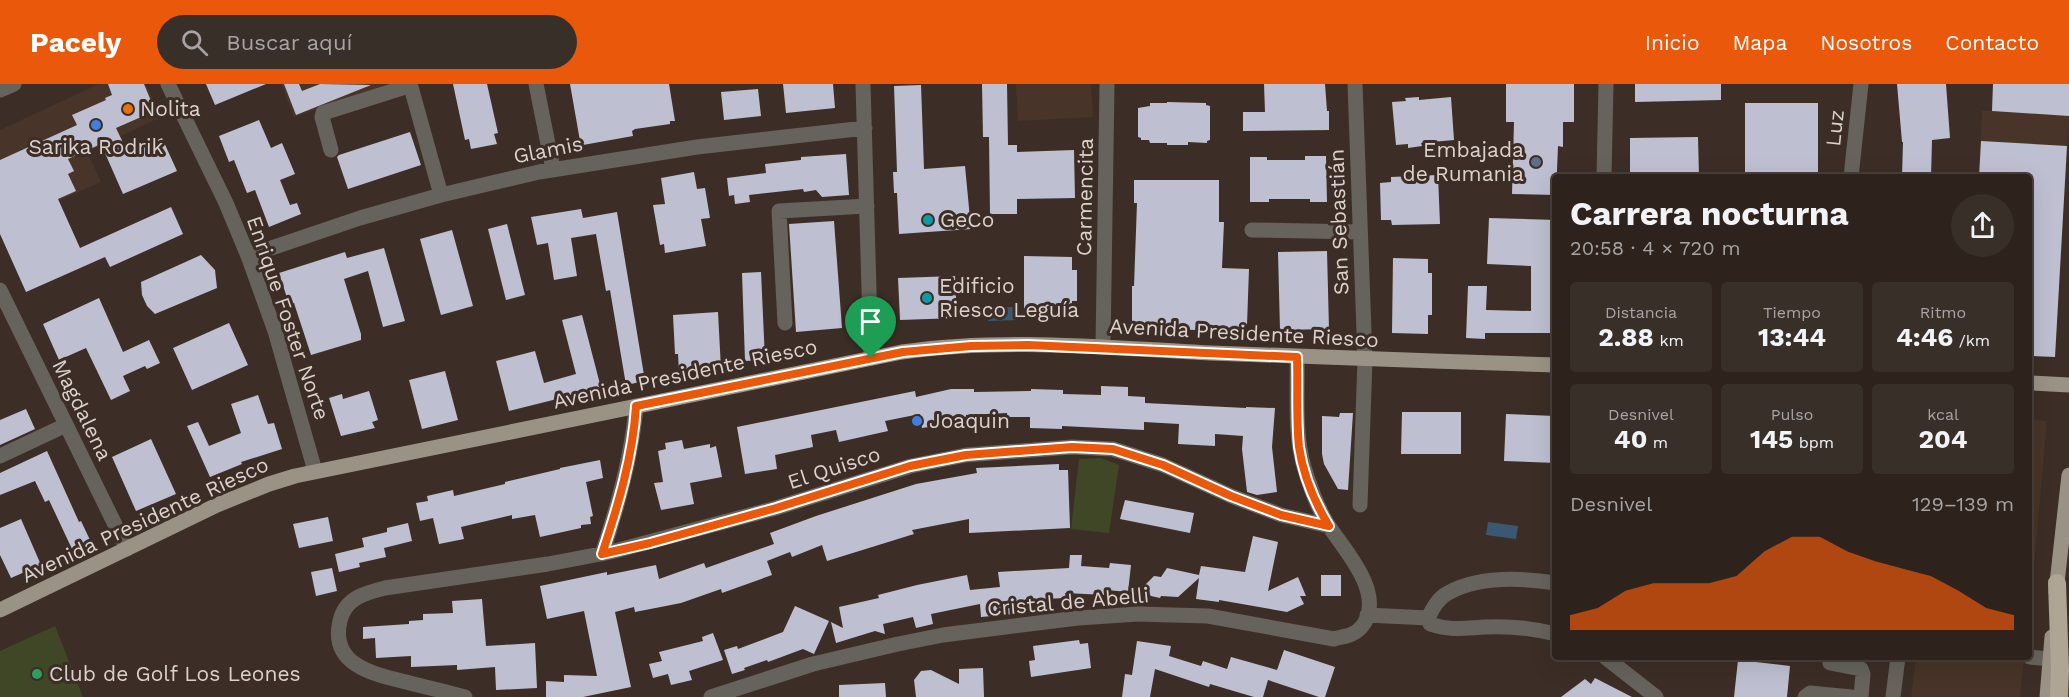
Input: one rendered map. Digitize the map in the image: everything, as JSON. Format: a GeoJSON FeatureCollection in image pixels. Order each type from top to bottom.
{"type":"FeatureCollection","features":[{"type":"Feature","properties":{"kind":"highway"},"geometry":{"type":"LineString","coordinates":[[2057,583],[2059,697]]}},
{"type":"Feature","properties":{"kind":"main road","name":"Avenida Presidente Riesco"},"geometry":{"type":"LineString","coordinates":[[0,610],[269,483],[315,471],[871,358],[922,350],[1028,345],[1297,357],[1552,364]]}},
{"type":"Feature","properties":{"kind":"main road"},"geometry":{"type":"LineString","coordinates":[[2032,383],[2069,385]]}},
{"type":"Feature","properties":{"kind":"main road"},"geometry":{"type":"LineString","coordinates":[[2047,697],[2069,475]]}},
{"type":"Feature","properties":{"kind":"street"},"geometry":{"type":"LineString","coordinates":[[0,90],[14,84]]}},
{"type":"Feature","properties":{"kind":"street","name":"Enrique Foster Norte"},"geometry":{"type":"LineString","coordinates":[[168,84],[248,256],[275,331],[315,471]]}},
{"type":"Feature","properties":{"kind":"street"},"geometry":{"type":"LineString","coordinates":[[536,84],[553,169]]}},
{"type":"Feature","properties":{"kind":"street"},"geometry":{"type":"LineString","coordinates":[[863,84],[871,358]]}},
{"type":"Feature","properties":{"kind":"street","name":"Carmencita"},"geometry":{"type":"LineString","coordinates":[[1103,347],[1107,84]]}},
{"type":"Feature","properties":{"kind":"street","name":"San Sebastián"},"geometry":{"type":"LineString","coordinates":[[1355,84],[1365,359],[1360,505]]}},
{"type":"Feature","properties":{"kind":"street"},"geometry":{"type":"LineString","coordinates":[[1604,174],[1606,84]]}},
{"type":"Feature","properties":{"kind":"street","name":"Luz"},"geometry":{"type":"LineString","coordinates":[[1851,174],[1861,84]]}},
{"type":"Feature","properties":{"kind":"street"},"geometry":{"type":"LineString","coordinates":[[331,150],[322,117],[323,113],[411,87],[441,195]]}},
{"type":"Feature","properties":{"kind":"street","name":"Glamis"},"geometry":{"type":"LineString","coordinates":[[248,256],[360,218],[441,195],[553,169],[697,147],[865,128]]}},
{"type":"Feature","properties":{"kind":"street"},"geometry":{"type":"LineString","coordinates":[[785,323],[779,211],[867,206]]}},
{"type":"Feature","properties":{"kind":"street"},"geometry":{"type":"LineString","coordinates":[[1252,230],[1360,232]]}},
{"type":"Feature","properties":{"kind":"street","name":"Magdalena"},"geometry":{"type":"LineString","coordinates":[[0,290],[127,549]]}},
{"type":"Feature","properties":{"kind":"street"},"geometry":{"type":"LineString","coordinates":[[1297,357],[1299,447],[1319,509],[1361,574],[1368,602],[1367,615],[1428,618]]}},
{"type":"Feature","properties":{"kind":"street"},"geometry":{"type":"LineString","coordinates":[[602,554],[632,441],[636,406]]}},
{"type":"Feature","properties":{"kind":"street"},"geometry":{"type":"LineString","coordinates":[[0,456],[66,425]]}},
{"type":"Feature","properties":{"kind":"street","name":"El Quisco"},"geometry":{"type":"LineString","coordinates":[[465,697],[368,672],[351,662],[342,650],[339,638],[339,622],[349,604],[360,595],[394,586],[548,564],[661,540],[766,511],[910,466],[966,455],[1072,447],[1113,449],[1163,465],[1231,496],[1281,515],[1329,526]]}},
{"type":"Feature","properties":{"kind":"street"},"geometry":{"type":"LineString","coordinates":[[1552,582],[1506,578],[1473,584],[1448,593],[1436,603],[1428,618],[1430,624],[1444,629],[1506,627],[1552,633]]}},
{"type":"Feature","properties":{"kind":"street","name":"Cristal de Abelli"},"geometry":{"type":"LineString","coordinates":[[711,697],[813,664],[898,644],[943,635],[1078,618],[1138,614],[1208,616],[1334,639],[1358,630],[1367,615]]}},
{"type":"Feature","properties":{"kind":"street"},"geometry":{"type":"LineString","coordinates":[[2032,657],[2050,659]]}},
{"type":"Feature","properties":{"kind":"street"},"geometry":{"type":"LineString","coordinates":[[1609,660],[1656,697]]}},
{"type":"Feature","properties":{"kind":"street"},"geometry":{"type":"LineString","coordinates":[[1893,697],[1898,660]]}},
{"type":"Feature","properties":{"kind":"street"},"geometry":{"type":"LineString","coordinates":[[1830,663],[1861,669],[1863,674],[1861,697]]}},
{"type":"Feature","properties":{"kind":"street"},"geometry":{"type":"LineString","coordinates":[[1805,697],[1810,693],[1851,697]]}},
{"type":"Feature","properties":{"kind":"shaded area"},"geometry":{"type":"Polygon","coordinates":[[[99,84],[146,84],[161,117],[87,152],[101,182],[0,227],[0,130],[99,84]]]}},
{"type":"Feature","properties":{"kind":"shaded area"},"geometry":{"type":"Polygon","coordinates":[[[281,84],[388,84],[294,117],[281,84]]]}},
{"type":"Feature","properties":{"kind":"shaded area"},"geometry":{"type":"Polygon","coordinates":[[[1016,84],[1091,84],[1093,117],[1018,121],[1016,84]]]}},
{"type":"Feature","properties":{"kind":"shaded area"},"geometry":{"type":"Polygon","coordinates":[[[1993,84],[2069,84],[2069,120],[2055,357],[2032,356],[2032,174],[1979,174],[1982,111],[1992,111],[1993,84]]]}},
{"type":"Feature","properties":{"kind":"shaded area"},"geometry":{"type":"Polygon","coordinates":[[[2032,419],[2046,421],[2032,588],[2032,419]]]}},
{"type":"Feature","properties":{"kind":"shaded area"},"geometry":{"type":"Polygon","coordinates":[[[1916,660],[2024,660],[2020,697],[1911,697],[1916,660]]]}},
{"type":"Feature","properties":{"kind":"green space"},"geometry":{"type":"Polygon","coordinates":[[[1101,458],[1119,465],[1109,533],[1071,529],[1079,459],[1101,458]]]}},
{"type":"Feature","properties":{"kind":"green space","name":"Club de Golf Los Leones"},"geometry":{"type":"Polygon","coordinates":[[[55,626],[83,697],[0,697],[0,651],[55,626]]]}},
{"type":"Feature","properties":{"kind":"water"},"geometry":{"type":"Polygon","coordinates":[[[988,307],[1018,307],[1018,320],[988,321],[988,307]]]}},
{"type":"Feature","properties":{"kind":"water"},"geometry":{"type":"Polygon","coordinates":[[[1488,522],[1518,526],[1516,539],[1486,535],[1488,522]]]}},
{"type":"Feature","properties":{"kind":"building"},"geometry":{"type":"Polygon","coordinates":[[[108,84],[144,84],[151,101],[144,105],[148,114],[116,128],[128,153],[162,138],[177,171],[123,194],[101,144],[68,159],[74,171],[68,174],[76,191],[58,199],[80,248],[171,207],[183,234],[110,267],[105,257],[26,292],[0,234],[0,160],[77,125],[72,115],[112,95],[108,84]]]}},
{"type":"Feature","properties":{"kind":"building"},"geometry":{"type":"Polygon","coordinates":[[[206,84],[266,84],[215,105],[206,84]]]}},
{"type":"Feature","properties":{"kind":"building"},"geometry":{"type":"Polygon","coordinates":[[[284,84],[299,84],[302,91],[320,84],[371,85],[296,115],[284,84]]]}},
{"type":"Feature","properties":{"kind":"building"},"geometry":{"type":"Polygon","coordinates":[[[453,84],[487,84],[498,133],[494,134],[497,144],[471,149],[469,139],[465,140],[453,84]]]}},
{"type":"Feature","properties":{"kind":"building"},"geometry":{"type":"Polygon","coordinates":[[[570,84],[669,84],[675,121],[670,121],[670,124],[635,129],[632,131],[633,136],[583,145],[582,140],[580,141],[570,84]]]}},
{"type":"Feature","properties":{"kind":"building"},"geometry":{"type":"Polygon","coordinates":[[[783,84],[833,84],[835,108],[786,113],[783,84]]]}},
{"type":"Feature","properties":{"kind":"building"},"geometry":{"type":"Polygon","coordinates":[[[982,84],[1007,84],[1008,145],[1017,145],[1017,152],[1074,150],[1075,198],[1017,199],[1017,214],[990,214],[989,137],[983,137],[982,84]]]}},
{"type":"Feature","properties":{"kind":"building"},"geometry":{"type":"Polygon","coordinates":[[[1264,84],[1325,84],[1329,130],[1243,131],[1243,112],[1265,112],[1264,84]]]}},
{"type":"Feature","properties":{"kind":"building"},"geometry":{"type":"Polygon","coordinates":[[[1506,84],[1574,84],[1574,122],[1563,122],[1563,147],[1558,146],[1557,174],[1552,174],[1552,195],[1512,194],[1514,122],[1506,122],[1506,84]]]}},
{"type":"Feature","properties":{"kind":"building"},"geometry":{"type":"Polygon","coordinates":[[[1635,84],[1721,84],[1721,100],[1635,102],[1635,84]]]}},
{"type":"Feature","properties":{"kind":"building"},"geometry":{"type":"Polygon","coordinates":[[[1897,84],[1946,84],[1950,138],[1932,140],[1931,174],[1902,174],[1897,84]]]}},
{"type":"Feature","properties":{"kind":"building"},"geometry":{"type":"Polygon","coordinates":[[[1993,84],[2069,84],[2069,116],[1992,111],[1993,84]]]}},
{"type":"Feature","properties":{"kind":"building"},"geometry":{"type":"Polygon","coordinates":[[[921,85],[924,169],[965,166],[971,229],[899,234],[897,193],[894,193],[893,172],[897,172],[894,86],[921,85]]]}},
{"type":"Feature","properties":{"kind":"building"},"geometry":{"type":"Polygon","coordinates":[[[758,89],[761,116],[724,120],[721,92],[758,89]]]}},
{"type":"Feature","properties":{"kind":"building"},"geometry":{"type":"Polygon","coordinates":[[[1419,97],[1419,100],[1451,97],[1454,140],[1421,143],[1422,146],[1408,148],[1408,144],[1396,145],[1392,102],[1419,97]]]}},
{"type":"Feature","properties":{"kind":"building"},"geometry":{"type":"Polygon","coordinates":[[[1150,103],[1206,103],[1210,106],[1210,140],[1207,143],[1188,142],[1188,145],[1167,145],[1167,143],[1150,143],[1149,140],[1141,140],[1138,137],[1138,108],[1150,106],[1150,103]]]}},
{"type":"Feature","properties":{"kind":"building"},"geometry":{"type":"Polygon","coordinates":[[[1745,103],[1818,103],[1818,174],[1745,174],[1745,103]]]}},
{"type":"Feature","properties":{"kind":"building"},"geometry":{"type":"Polygon","coordinates":[[[259,120],[271,148],[282,143],[295,174],[280,180],[290,205],[297,203],[301,214],[269,227],[255,190],[247,193],[234,160],[229,162],[219,136],[259,120]]]}},
{"type":"Feature","properties":{"kind":"building"},"geometry":{"type":"Polygon","coordinates":[[[410,132],[421,165],[348,189],[337,157],[339,155],[410,132]]]}},
{"type":"Feature","properties":{"kind":"building"},"geometry":{"type":"Polygon","coordinates":[[[1698,137],[1699,174],[1630,174],[1630,138],[1698,137]]]}},
{"type":"Feature","properties":{"kind":"building"},"geometry":{"type":"Polygon","coordinates":[[[1981,141],[2067,146],[2055,357],[2032,356],[2032,174],[1979,174],[1981,141]]]}},
{"type":"Feature","properties":{"kind":"building"},"geometry":{"type":"Polygon","coordinates":[[[846,154],[849,195],[822,197],[816,190],[804,192],[803,189],[749,195],[750,202],[735,204],[734,195],[729,196],[727,178],[766,173],[765,164],[801,160],[801,157],[846,154]]]}},
{"type":"Feature","properties":{"kind":"building"},"geometry":{"type":"Polygon","coordinates":[[[1305,156],[1326,156],[1327,202],[1310,202],[1310,199],[1269,199],[1269,202],[1250,202],[1250,157],[1267,157],[1267,160],[1305,160],[1305,156]]]}},
{"type":"Feature","properties":{"kind":"building"},"geometry":{"type":"Polygon","coordinates":[[[694,172],[697,189],[705,188],[710,218],[701,219],[706,246],[665,253],[664,244],[660,245],[653,205],[665,204],[661,178],[694,172]]]}},
{"type":"Feature","properties":{"kind":"building"},"geometry":{"type":"Polygon","coordinates":[[[1438,175],[1440,224],[1392,225],[1391,220],[1381,220],[1380,183],[1391,182],[1391,177],[1438,175]]]}},
{"type":"Feature","properties":{"kind":"building"},"geometry":{"type":"Polygon","coordinates":[[[1134,180],[1219,180],[1219,222],[1224,222],[1222,268],[1249,269],[1247,325],[1243,326],[1243,330],[1226,329],[1226,326],[1201,326],[1201,330],[1132,329],[1137,203],[1134,203],[1134,180]]]}},
{"type":"Feature","properties":{"kind":"building"},"geometry":{"type":"Polygon","coordinates":[[[581,209],[583,218],[617,212],[645,381],[626,385],[610,290],[606,291],[596,234],[571,238],[577,276],[554,280],[548,243],[537,245],[531,217],[581,209]]]}},
{"type":"Feature","properties":{"kind":"building"},"geometry":{"type":"Polygon","coordinates":[[[1489,218],[1552,220],[1552,333],[1485,333],[1485,339],[1466,338],[1468,286],[1487,286],[1486,310],[1531,311],[1531,266],[1487,264],[1489,218]]]}},
{"type":"Feature","properties":{"kind":"building"},"geometry":{"type":"Polygon","coordinates":[[[834,221],[842,328],[796,332],[789,224],[834,221]]]}},
{"type":"Feature","properties":{"kind":"building"},"geometry":{"type":"Polygon","coordinates":[[[507,224],[525,295],[506,300],[488,229],[507,224]]]}},
{"type":"Feature","properties":{"kind":"building"},"geometry":{"type":"Polygon","coordinates":[[[452,230],[473,306],[441,315],[420,239],[452,230]]]}},
{"type":"Feature","properties":{"kind":"building"},"geometry":{"type":"Polygon","coordinates":[[[384,248],[405,321],[383,327],[368,271],[344,279],[361,340],[311,355],[294,303],[289,304],[279,273],[345,252],[347,258],[384,248]]]}},
{"type":"Feature","properties":{"kind":"building"},"geometry":{"type":"Polygon","coordinates":[[[1327,251],[1329,329],[1280,330],[1278,252],[1327,251]]]}},
{"type":"Feature","properties":{"kind":"building"},"geometry":{"type":"Polygon","coordinates":[[[201,255],[215,270],[217,288],[155,314],[147,306],[142,295],[141,282],[201,255]]]}},
{"type":"Feature","properties":{"kind":"building"},"geometry":{"type":"Polygon","coordinates":[[[1024,256],[1072,257],[1072,270],[1077,270],[1077,301],[1072,301],[1072,317],[1024,316],[1024,256]]]}},
{"type":"Feature","properties":{"kind":"building"},"geometry":{"type":"Polygon","coordinates":[[[1393,258],[1428,259],[1428,273],[1432,273],[1432,315],[1428,315],[1428,334],[1392,333],[1393,258]]]}},
{"type":"Feature","properties":{"kind":"building"},"geometry":{"type":"Polygon","coordinates":[[[761,272],[765,360],[745,361],[742,273],[761,272]]]}},
{"type":"Feature","properties":{"kind":"building","name":"Edificio Riesco Leguía"},"geometry":{"type":"Polygon","coordinates":[[[955,276],[957,318],[900,320],[898,278],[955,276]]]}},
{"type":"Feature","properties":{"kind":"building"},"geometry":{"type":"Polygon","coordinates":[[[99,298],[123,352],[149,340],[160,363],[147,369],[145,366],[123,376],[130,391],[111,400],[86,348],[59,360],[43,324],[99,298]]]}},
{"type":"Feature","properties":{"kind":"building"},"geometry":{"type":"Polygon","coordinates":[[[718,312],[721,369],[679,372],[678,354],[675,354],[673,315],[718,312]]]}},
{"type":"Feature","properties":{"kind":"building"},"geometry":{"type":"Polygon","coordinates":[[[582,315],[601,388],[509,411],[496,361],[535,351],[544,383],[576,374],[562,320],[582,315]]]}},
{"type":"Feature","properties":{"kind":"building"},"geometry":{"type":"Polygon","coordinates":[[[229,323],[248,365],[192,390],[173,348],[229,323]]]}},
{"type":"Feature","properties":{"kind":"building"},"geometry":{"type":"Polygon","coordinates":[[[445,371],[458,420],[422,429],[409,380],[445,371]]]}},
{"type":"Feature","properties":{"kind":"building"},"geometry":{"type":"Polygon","coordinates":[[[1101,386],[1128,387],[1128,396],[1145,397],[1145,403],[1275,408],[1272,447],[1277,492],[1257,495],[1247,492],[1242,449],[1243,436],[1215,434],[1215,446],[1178,444],[1179,424],[1144,422],[1144,430],[1062,426],[1062,429],[1030,428],[1030,417],[1007,417],[1007,413],[966,415],[966,419],[935,420],[936,426],[922,428],[920,414],[885,421],[888,431],[839,442],[836,430],[811,435],[813,447],[775,455],[777,469],[745,474],[737,427],[915,391],[916,397],[951,389],[974,389],[974,392],[1063,390],[1063,394],[1101,395],[1101,386]]]}},
{"type":"Feature","properties":{"kind":"building"},"geometry":{"type":"Polygon","coordinates":[[[369,391],[378,420],[372,422],[375,428],[341,436],[329,398],[342,394],[343,399],[369,391]]]}},
{"type":"Feature","properties":{"kind":"building"},"geometry":{"type":"Polygon","coordinates":[[[258,395],[268,424],[274,423],[282,449],[241,462],[242,464],[210,477],[187,426],[198,422],[209,446],[241,433],[231,404],[258,395]]]}},
{"type":"Feature","properties":{"kind":"building"},"geometry":{"type":"Polygon","coordinates":[[[26,409],[35,429],[0,445],[0,420],[26,409]]]}},
{"type":"Feature","properties":{"kind":"building"},"geometry":{"type":"Polygon","coordinates":[[[1402,412],[1461,412],[1461,454],[1401,454],[1402,412]]]}},
{"type":"Feature","properties":{"kind":"building"},"geometry":{"type":"Polygon","coordinates":[[[1340,413],[1353,413],[1348,490],[1338,489],[1324,464],[1322,454],[1322,416],[1339,417],[1340,413]]]}},
{"type":"Feature","properties":{"kind":"building"},"geometry":{"type":"Polygon","coordinates":[[[1506,414],[1552,416],[1552,463],[1504,461],[1506,414]]]}},
{"type":"Feature","properties":{"kind":"building"},"geometry":{"type":"Polygon","coordinates":[[[151,439],[176,494],[136,511],[112,457],[151,439]]]}},
{"type":"Feature","properties":{"kind":"building"},"geometry":{"type":"Polygon","coordinates":[[[682,440],[684,449],[710,444],[710,448],[716,446],[722,477],[690,483],[694,504],[661,510],[654,483],[663,482],[658,451],[666,449],[665,443],[682,440]]]}},
{"type":"Feature","properties":{"kind":"building"},"geometry":{"type":"Polygon","coordinates":[[[47,451],[79,522],[81,521],[90,540],[72,549],[49,500],[45,502],[35,481],[0,495],[0,473],[47,451]]]}},
{"type":"Feature","properties":{"kind":"building"},"geometry":{"type":"Polygon","coordinates":[[[600,460],[603,478],[586,482],[593,516],[590,517],[591,524],[581,525],[581,528],[540,537],[535,515],[512,519],[512,515],[461,527],[464,539],[439,544],[433,518],[420,521],[416,503],[428,501],[427,496],[453,490],[454,496],[560,468],[600,460]]]}},
{"type":"Feature","properties":{"kind":"building"},"geometry":{"type":"Polygon","coordinates":[[[1059,464],[1059,470],[1068,470],[1070,528],[969,533],[969,519],[912,530],[914,534],[827,561],[822,545],[792,557],[790,552],[767,561],[772,575],[722,593],[721,589],[681,603],[635,612],[634,607],[615,612],[631,687],[583,697],[546,697],[546,681],[564,682],[564,675],[597,676],[584,611],[547,619],[540,586],[607,572],[607,575],[656,565],[659,579],[704,563],[706,568],[774,544],[770,533],[916,484],[977,473],[976,468],[1059,464]]]}},
{"type":"Feature","properties":{"kind":"building"},"geometry":{"type":"Polygon","coordinates":[[[1125,500],[1194,513],[1190,533],[1120,519],[1125,500]]]}},
{"type":"Feature","properties":{"kind":"building"},"geometry":{"type":"Polygon","coordinates":[[[328,517],[333,541],[299,548],[293,524],[328,517]]]}},
{"type":"Feature","properties":{"kind":"building"},"geometry":{"type":"Polygon","coordinates":[[[21,519],[41,565],[11,578],[0,555],[0,528],[21,519]]]}},
{"type":"Feature","properties":{"kind":"building"},"geometry":{"type":"Polygon","coordinates":[[[408,523],[412,541],[384,548],[386,557],[359,563],[360,567],[339,572],[335,554],[364,547],[362,538],[387,532],[387,528],[408,523]]]}},
{"type":"Feature","properties":{"kind":"building"},"geometry":{"type":"Polygon","coordinates":[[[1253,536],[1278,542],[1268,591],[1298,577],[1306,596],[1300,596],[1304,604],[1287,612],[1219,600],[1219,602],[1196,599],[1199,578],[1178,597],[1151,596],[1143,587],[1154,576],[1161,577],[1167,568],[1199,575],[1201,566],[1245,572],[1253,536]]]}},
{"type":"Feature","properties":{"kind":"building"},"geometry":{"type":"Polygon","coordinates":[[[1070,555],[1082,555],[1081,566],[1109,568],[1110,563],[1131,565],[1128,592],[1107,590],[1106,595],[1065,593],[1066,598],[1024,600],[1025,613],[981,617],[980,604],[931,614],[933,624],[916,628],[913,617],[883,624],[885,634],[875,631],[836,643],[831,622],[843,628],[839,607],[879,598],[878,595],[917,585],[967,575],[970,590],[1000,587],[998,572],[1069,568],[1070,555]]]}},
{"type":"Feature","properties":{"kind":"building"},"geometry":{"type":"Polygon","coordinates":[[[332,568],[337,591],[316,596],[311,572],[332,568]]]}},
{"type":"Feature","properties":{"kind":"building"},"geometry":{"type":"Polygon","coordinates":[[[1321,575],[1341,575],[1341,596],[1321,596],[1321,575]]]}},
{"type":"Feature","properties":{"kind":"building"},"geometry":{"type":"Polygon","coordinates":[[[482,599],[486,646],[535,643],[537,688],[496,690],[495,667],[457,670],[457,665],[411,667],[411,656],[376,658],[375,638],[363,639],[363,627],[409,624],[409,621],[423,620],[423,614],[453,613],[452,601],[482,599]]]}},
{"type":"Feature","properties":{"kind":"building"},"geometry":{"type":"Polygon","coordinates":[[[795,606],[829,621],[814,654],[803,649],[732,674],[724,650],[737,646],[738,649],[783,632],[795,606]]]}},
{"type":"Feature","properties":{"kind":"building"},"geometry":{"type":"Polygon","coordinates":[[[713,633],[723,660],[689,671],[692,680],[671,685],[668,674],[653,678],[649,664],[662,661],[659,652],[703,641],[702,637],[713,633]]]}},
{"type":"Feature","properties":{"kind":"building"},"geometry":{"type":"Polygon","coordinates":[[[1079,640],[1080,644],[1088,643],[1091,668],[1031,677],[1029,661],[1035,660],[1033,646],[1079,640]]]}},
{"type":"Feature","properties":{"kind":"building"},"geometry":{"type":"Polygon","coordinates":[[[1137,641],[1171,646],[1169,656],[1201,666],[1203,661],[1227,669],[1231,657],[1277,670],[1284,650],[1335,667],[1325,697],[1268,680],[1263,697],[1254,697],[1210,684],[1209,687],[1155,669],[1150,697],[1122,697],[1125,674],[1132,675],[1137,641]]]}},
{"type":"Feature","properties":{"kind":"building"},"geometry":{"type":"Polygon","coordinates":[[[1738,660],[1790,666],[1787,697],[1734,697],[1738,660]]]}},
{"type":"Feature","properties":{"kind":"building"},"geometry":{"type":"Polygon","coordinates":[[[983,668],[984,697],[916,697],[914,680],[921,671],[931,670],[959,684],[959,669],[983,668]]]}},
{"type":"Feature","properties":{"kind":"building"},"geometry":{"type":"Polygon","coordinates":[[[1595,678],[1632,697],[1561,697],[1585,679],[1591,684],[1595,678]]]}},
{"type":"Feature","properties":{"kind":"building"},"geometry":{"type":"Polygon","coordinates":[[[885,683],[886,697],[839,697],[839,685],[885,683]]]}},
{"type":"Feature","properties":{"kind":"place","name":"Nolita"},"geometry":{"type":"Point","coordinates":[128,109]}},
{"type":"Feature","properties":{"kind":"place","name":"Sarika Rodrik"},"geometry":{"type":"Point","coordinates":[96,125]}},
{"type":"Feature","properties":{"kind":"place","name":"Embajada de Rumania"},"geometry":{"type":"Point","coordinates":[1536,162]}},
{"type":"Feature","properties":{"kind":"place","name":"GeCo"},"geometry":{"type":"Point","coordinates":[928,220]}},
{"type":"Feature","properties":{"kind":"place","name":"Edificio Riesco Leguía"},"geometry":{"type":"Point","coordinates":[927,298]}},
{"type":"Feature","properties":{"kind":"place","name":"Joaquin"},"geometry":{"type":"Point","coordinates":[917,421]}},
{"type":"Feature","properties":{"kind":"place","name":"Club de Golf Los Leones"},"geometry":{"type":"Point","coordinates":[37,674]}},
{"type":"Feature","properties":{"kind":"route"},"geometry":{"type":"LineString","coordinates":[[1028,345],[1297,357],[1299,447],[1311,488],[1329,526],[1281,515],[1231,496],[1163,465],[1113,449],[1072,447],[966,455],[910,466],[703,529],[602,554],[632,441],[636,406],[871,358],[922,350],[1028,345]]}}]}
